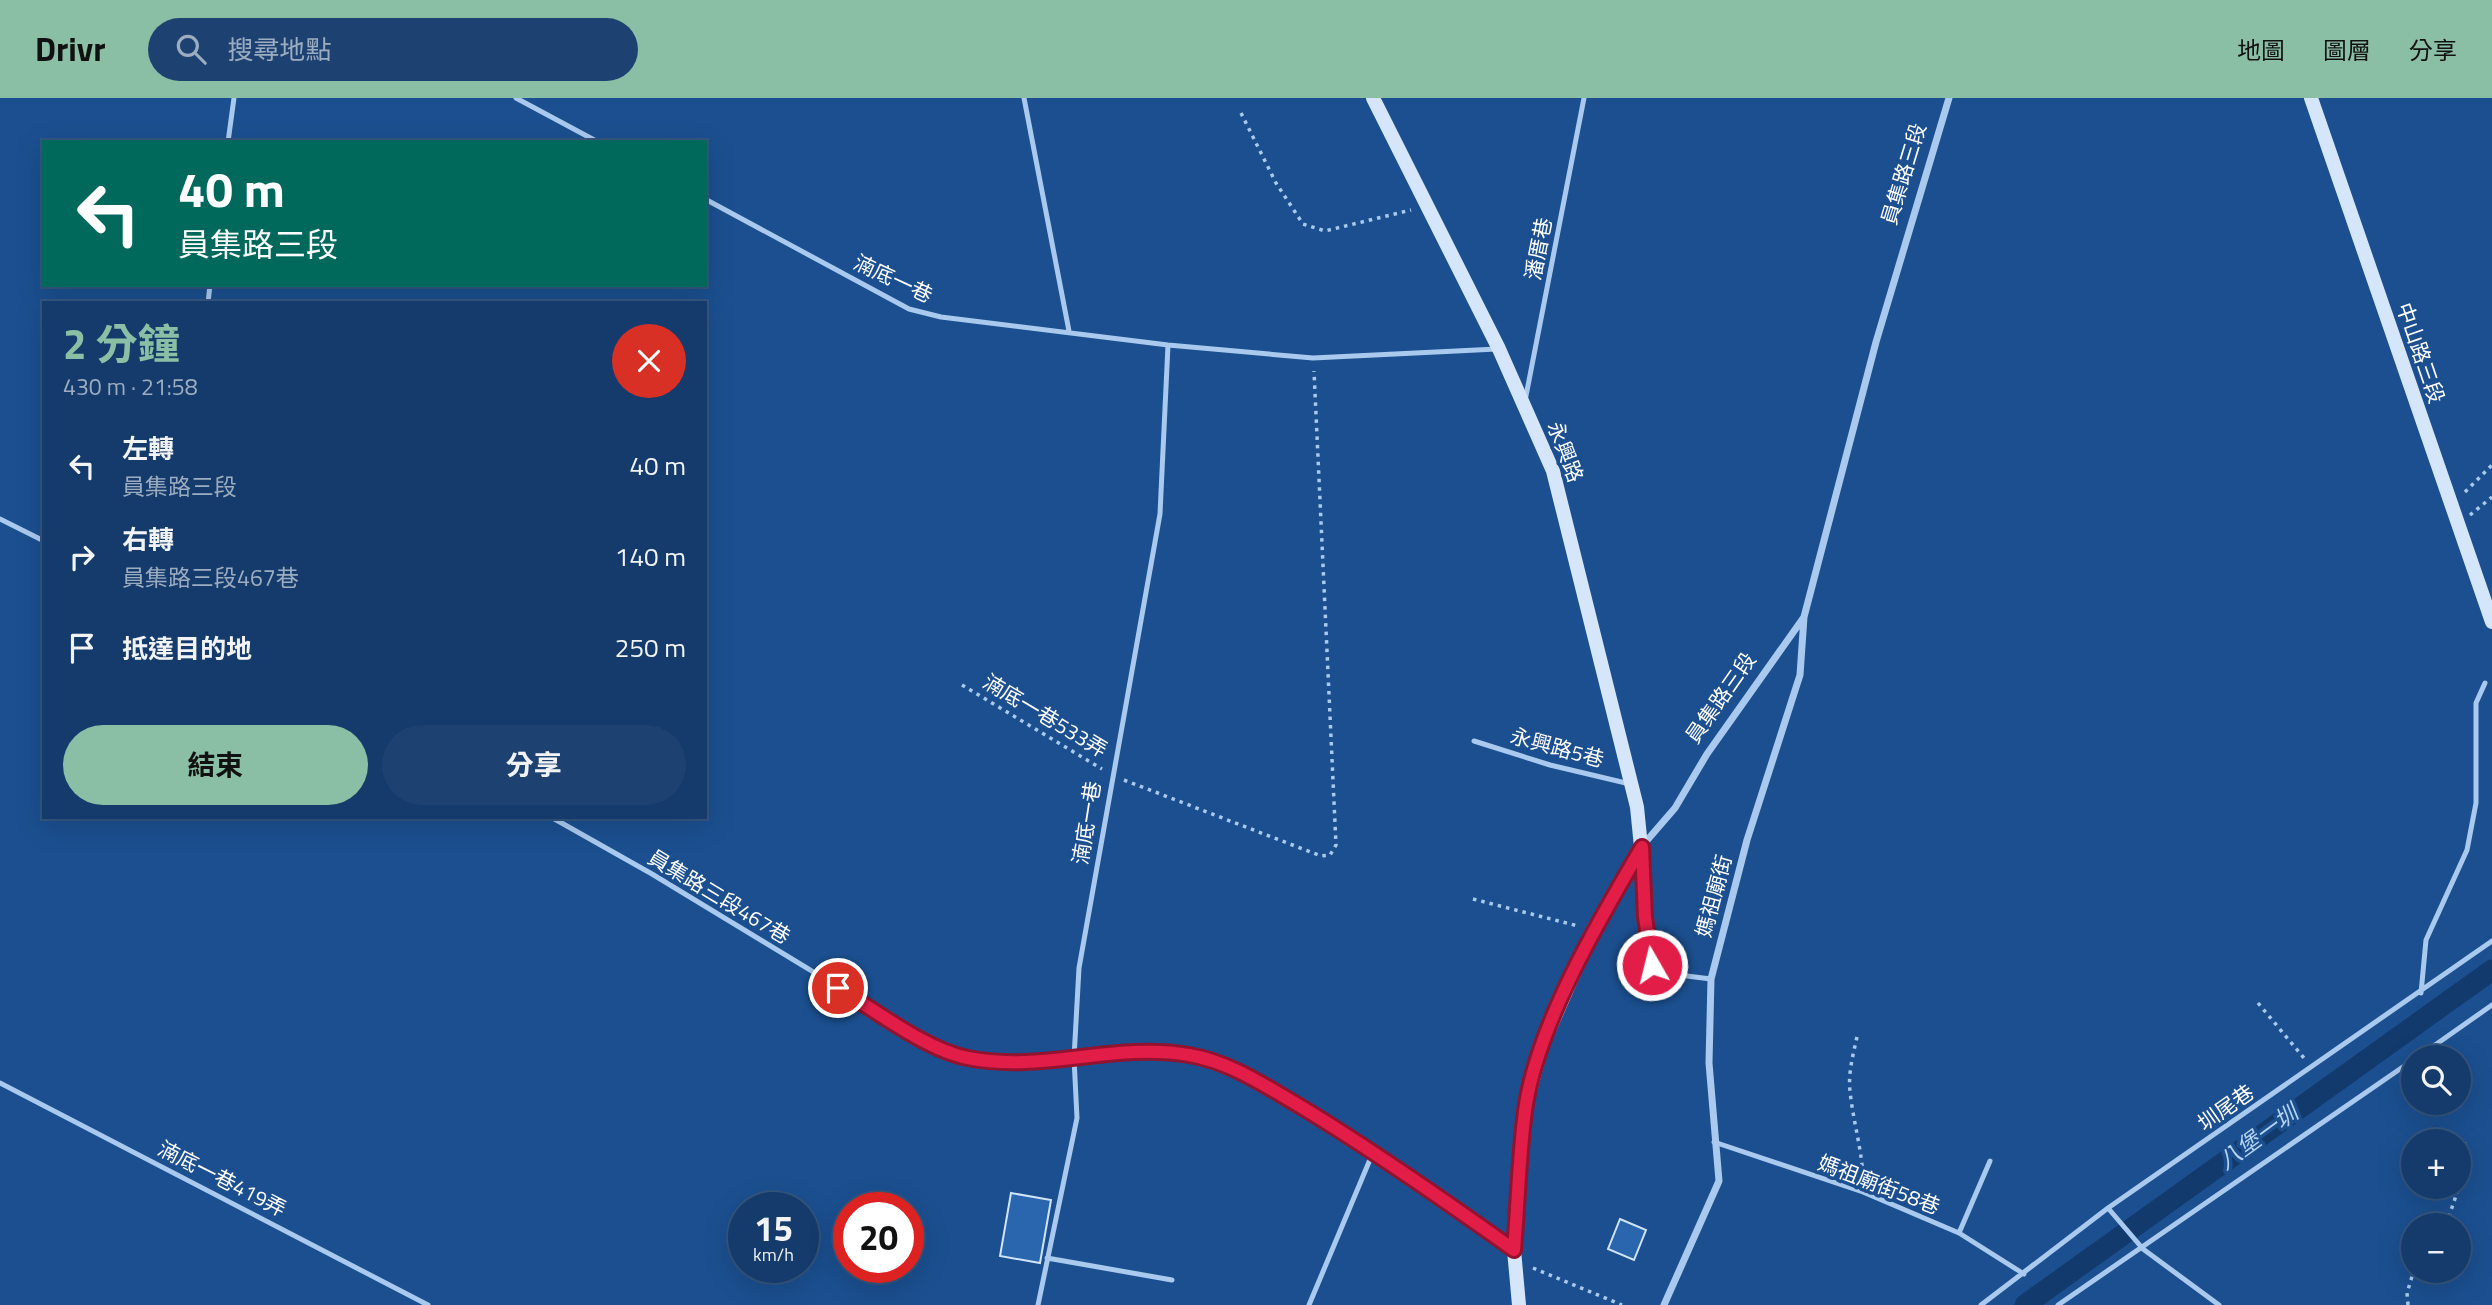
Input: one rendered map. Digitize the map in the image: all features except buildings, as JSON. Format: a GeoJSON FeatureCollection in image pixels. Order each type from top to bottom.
{"type":"FeatureCollection","features":[{"type":"Feature","properties":{"kind":"street","name":"永興路"},"geometry":{"type":"LineString","coordinates":[[1374,98],[1499,349],[1553,471],[1632,784],[1642,847]]}},
{"type":"Feature","properties":{"kind":"street","name":"員集路三段"},"geometry":{"type":"LineString","coordinates":[[1519,1305],[1514,1250],[1525,1109],[1542,1046],[1593,930],[1642,847],[1675,808],[1707,754],[1804,617],[1876,342],[1949,98]]}},
{"type":"Feature","properties":{"kind":"street","name":"中山路三段"},"geometry":{"type":"LineString","coordinates":[[2311,98],[2492,622]]}},
{"type":"Feature","properties":{"kind":"street","name":"媽祖廟街"},"geometry":{"type":"LineString","coordinates":[[1664,1305],[1719,1181],[1709,1063],[1711,979],[1746,840],[1800,675],[1804,617]]}},
{"type":"Feature","properties":{"kind":"lane"},"geometry":{"type":"LineString","coordinates":[[229,140],[234,98]]}},
{"type":"Feature","properties":{"kind":"lane"},"geometry":{"type":"LineString","coordinates":[[516,98],[594,140]]}},
{"type":"Feature","properties":{"kind":"lane"},"geometry":{"type":"LineString","coordinates":[[1024,98],[1069,331]]}},
{"type":"Feature","properties":{"kind":"lane","name":"潘厝巷"},"geometry":{"type":"LineString","coordinates":[[1524,406],[1584,98]]}},
{"type":"Feature","properties":{"kind":"lane","name":"湳底一巷"},"geometry":{"type":"LineString","coordinates":[[707,200],[909,309],[941,317],[1168,345],[1313,358],[1385,357],[1499,349]]}},
{"type":"Feature","properties":{"kind":"lane","name":"湳底一巷"},"geometry":{"type":"LineString","coordinates":[[1038,1305],[1077,1118],[1074,1058],[1079,968],[1111,774],[1160,514],[1168,345]]}},
{"type":"Feature","properties":{"kind":"lane"},"geometry":{"type":"LineString","coordinates":[[0,519],[42,540]]}},
{"type":"Feature","properties":{"kind":"lane"},"geometry":{"type":"LineString","coordinates":[[2421,993],[2426,940],[2467,850],[2476,803],[2476,703],[2485,683]]}},
{"type":"Feature","properties":{"kind":"lane","name":"永興路5巷"},"geometry":{"type":"LineString","coordinates":[[1474,741],[1550,765],[1632,784]]}},
{"type":"Feature","properties":{"kind":"lane","name":"員集路三段467巷"},"geometry":{"type":"LineString","coordinates":[[555,819],[652,874],[932,1044],[965,1058],[1009,1064],[1128,1052],[1189,1055],[1244,1073],[1374,1150],[1514,1250]]}},
{"type":"Feature","properties":{"kind":"lane"},"geometry":{"type":"LineString","coordinates":[[1642,847],[1645,917],[1652,965],[1671,975],[1711,979]]}},
{"type":"Feature","properties":{"kind":"lane","name":"圳尾巷"},"geometry":{"type":"LineString","coordinates":[[1982,1305],[2108,1208],[2421,993],[2492,941]]}},
{"type":"Feature","properties":{"kind":"lane"},"geometry":{"type":"LineString","coordinates":[[2435,1045],[2492,1005]]}},
{"type":"Feature","properties":{"kind":"lane"},"geometry":{"type":"LineString","coordinates":[[2058,1305],[2143,1249],[2401,1068]]}},
{"type":"Feature","properties":{"kind":"lane","name":"湳底一巷419弄"},"geometry":{"type":"LineString","coordinates":[[0,1083],[428,1305]]}},
{"type":"Feature","properties":{"kind":"lane","name":"媽祖廟街58巷"},"geometry":{"type":"LineString","coordinates":[[1714,1142],[1863,1192],[1959,1233],[2024,1275]]}},
{"type":"Feature","properties":{"kind":"lane"},"geometry":{"type":"LineString","coordinates":[[1309,1305],[1374,1150]]}},
{"type":"Feature","properties":{"kind":"lane"},"geometry":{"type":"LineString","coordinates":[[1959,1233],[1990,1161]]}},
{"type":"Feature","properties":{"kind":"lane"},"geometry":{"type":"LineString","coordinates":[[2108,1208],[2143,1249],[2220,1305]]}},
{"type":"Feature","properties":{"kind":"lane"},"geometry":{"type":"LineString","coordinates":[[1047,1258],[1172,1280]]}},
{"type":"Feature","properties":{"kind":"path"},"geometry":{"type":"LineString","coordinates":[[1241,113],[1276,183],[1303,224],[1325,231],[1428,206]]}},
{"type":"Feature","properties":{"kind":"path","name":"湳底一巷533弄"},"geometry":{"type":"LineString","coordinates":[[962,685],[1111,774],[1321,856],[1330,855],[1336,845],[1313,358]]}},
{"type":"Feature","properties":{"kind":"path"},"geometry":{"type":"LineString","coordinates":[[2452,506],[2492,465]]}},
{"type":"Feature","properties":{"kind":"path"},"geometry":{"type":"LineString","coordinates":[[2458,525],[2492,498]]}},
{"type":"Feature","properties":{"kind":"path"},"geometry":{"type":"LineString","coordinates":[[1474,899],[1593,930]]}},
{"type":"Feature","properties":{"kind":"path"},"geometry":{"type":"LineString","coordinates":[[2258,1003],[2312,1068]]}},
{"type":"Feature","properties":{"kind":"path"},"geometry":{"type":"LineString","coordinates":[[1857,1037],[1850,1070],[1850,1092],[1862,1152],[1863,1192]]}},
{"type":"Feature","properties":{"kind":"path"},"geometry":{"type":"LineString","coordinates":[[1514,1250],[1529,1266],[1622,1305]]}},
{"type":"Feature","properties":{"kind":"path"},"geometry":{"type":"LineString","coordinates":[[2408,1305],[2407,1293],[2410,1283]]}},
{"type":"Feature","properties":{"kind":"waterway","name":"八堡一圳"},"geometry":{"type":"LineString","coordinates":[[2025,1305],[2492,970]]}},
{"type":"Feature","properties":{"kind":"route"},"geometry":{"type":"LineString","coordinates":[[838,988],[932,1044],[965,1058],[1009,1064],[1128,1052],[1189,1055],[1244,1073],[1374,1150],[1514,1250],[1525,1109],[1542,1046],[1593,930],[1642,847],[1645,917],[1652,965]]}}]}
